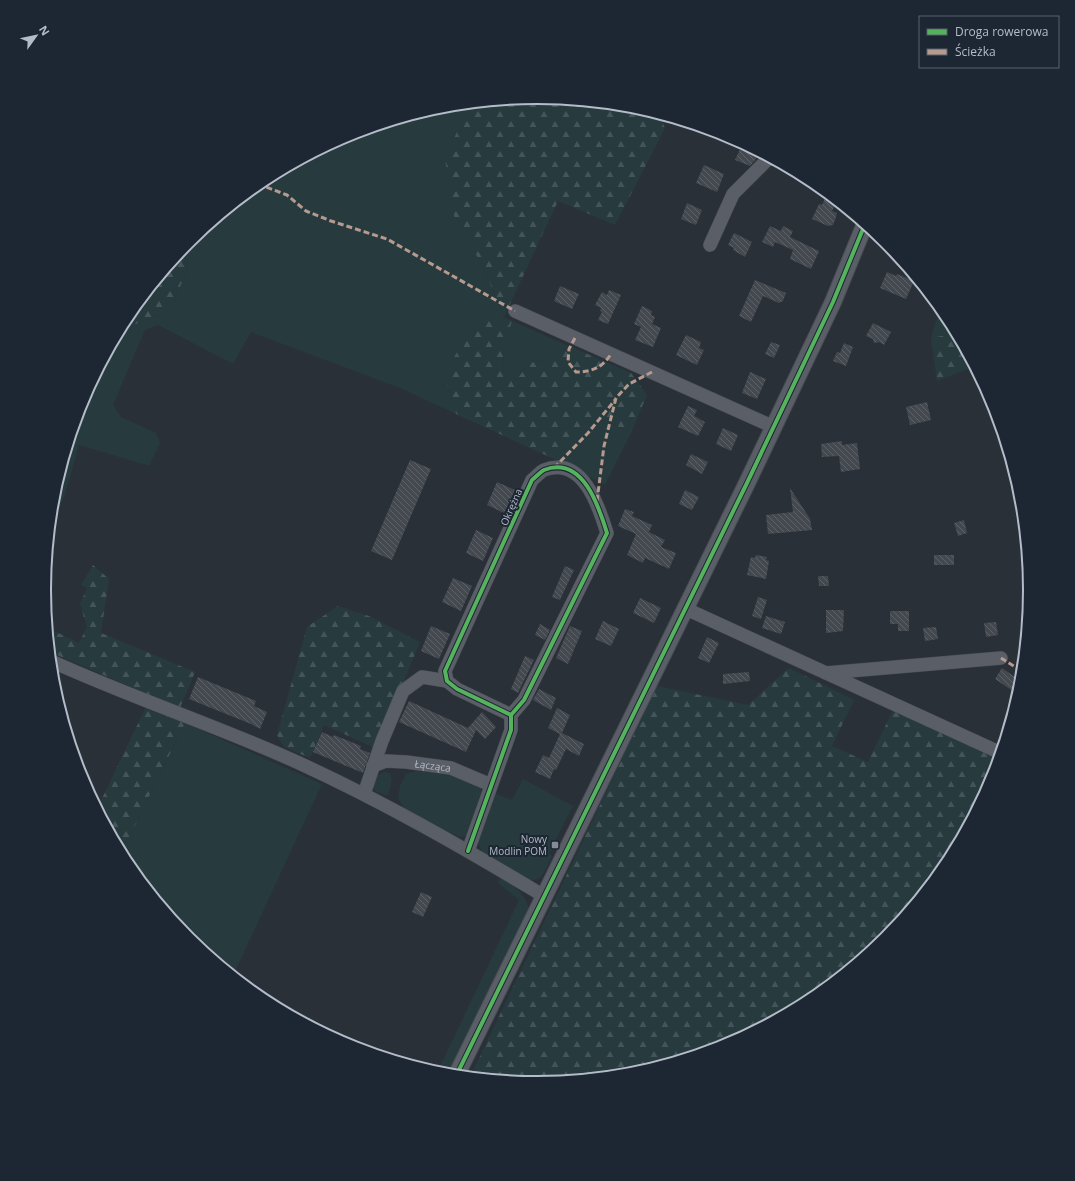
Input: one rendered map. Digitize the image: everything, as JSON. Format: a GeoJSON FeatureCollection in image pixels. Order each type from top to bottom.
{"type":"FeatureCollection","features":[{"type":"Feature","properties":{"kind":"street"},"geometry":{"type":"LineString","coordinates":[[710,245],[733,194],[766,161]]}},
{"type":"Feature","properties":{"kind":"street"},"geometry":{"type":"LineString","coordinates":[[459,1071],[774,427],[833,302],[863,229]]}},
{"type":"Feature","properties":{"kind":"street"},"geometry":{"type":"LineString","coordinates":[[515,311],[774,427]]}},
{"type":"Feature","properties":{"kind":"street","name":"Okrężna"},"geometry":{"type":"LineString","coordinates":[[447,681],[445,671],[532,480],[544,470],[560,468],[577,473],[597,501],[607,533],[524,700],[511,715]]}},
{"type":"Feature","properties":{"kind":"street"},"geometry":{"type":"LineString","coordinates":[[684,608],[996,752]]}},
{"type":"Feature","properties":{"kind":"street"},"geometry":{"type":"LineString","coordinates":[[825,673],[1001,658]]}},
{"type":"Feature","properties":{"kind":"street"},"geometry":{"type":"LineString","coordinates":[[56,663],[298,763],[364,794],[468,851],[544,896]]}},
{"type":"Feature","properties":{"kind":"street"},"geometry":{"type":"LineString","coordinates":[[364,794],[373,766],[403,691],[422,676],[447,681],[457,689],[511,715],[512,730],[468,851]]}},
{"type":"Feature","properties":{"kind":"street","name":"Łącząca"},"geometry":{"type":"LineString","coordinates":[[373,766],[386,761],[450,768],[491,785]]}},
{"type":"Feature","properties":{"kind":"green space"},"geometry":{"type":"Polygon","coordinates":[[[506,105],[567,105],[575,108],[576,106],[632,113],[662,121],[665,128],[615,225],[558,201],[504,317],[483,267],[454,216],[445,159],[467,109],[506,105]]]}},
{"type":"Feature","properties":{"kind":"green space"},"geometry":{"type":"Polygon","coordinates":[[[467,109],[483,267],[504,317],[444,374],[456,414],[400,388],[251,332],[233,364],[158,325],[145,330],[113,405],[121,417],[156,433],[160,443],[149,466],[79,445],[66,491],[57,516],[60,496],[77,434],[101,375],[129,327],[170,310],[187,271],[185,255],[193,246],[241,205],[294,169],[351,141],[381,130],[443,113],[467,109]]]}},
{"type":"Feature","properties":{"kind":"green space"},"geometry":{"type":"Polygon","coordinates":[[[185,255],[187,271],[170,310],[129,327],[152,294],[185,255]]]}},
{"type":"Feature","properties":{"kind":"green space"},"geometry":{"type":"Polygon","coordinates":[[[938,314],[951,334],[931,338],[938,314]]]}},
{"type":"Feature","properties":{"kind":"green space"},"geometry":{"type":"Polygon","coordinates":[[[504,317],[512,321],[504,347],[503,372],[516,380],[530,363],[551,359],[569,346],[631,373],[647,395],[631,433],[609,422],[588,421],[554,459],[456,414],[444,374],[474,324],[504,317]]]}},
{"type":"Feature","properties":{"kind":"green space"},"geometry":{"type":"Polygon","coordinates":[[[512,321],[569,346],[551,359],[530,363],[516,380],[503,373],[504,347],[512,321]]]}},
{"type":"Feature","properties":{"kind":"green space"},"geometry":{"type":"Polygon","coordinates":[[[951,334],[970,368],[937,381],[931,338],[951,334]]]}},
{"type":"Feature","properties":{"kind":"green space"},"geometry":{"type":"Polygon","coordinates":[[[587,421],[609,422],[631,433],[605,485],[554,459],[587,421]]]}},
{"type":"Feature","properties":{"kind":"green space"},"geometry":{"type":"Polygon","coordinates":[[[93,565],[109,579],[101,633],[195,672],[180,708],[55,654],[53,630],[79,643],[87,627],[80,604],[87,588],[81,585],[93,565]]]}},
{"type":"Feature","properties":{"kind":"green space"},"geometry":{"type":"Polygon","coordinates":[[[338,606],[369,616],[420,642],[375,748],[324,725],[310,758],[284,747],[277,735],[307,627],[338,606]]]}},
{"type":"Feature","properties":{"kind":"green space"},"geometry":{"type":"Polygon","coordinates":[[[789,668],[854,700],[832,746],[868,762],[893,710],[994,757],[974,806],[959,834],[942,861],[903,911],[882,935],[834,976],[781,1012],[724,1040],[694,1051],[632,1068],[601,1073],[538,1077],[472,1073],[657,686],[748,705],[789,668]]]}},
{"type":"Feature","properties":{"kind":"green space"},"geometry":{"type":"Polygon","coordinates":[[[146,707],[185,723],[124,847],[100,803],[146,707]]]}},
{"type":"Feature","properties":{"kind":"green space"},"geometry":{"type":"Polygon","coordinates":[[[185,723],[322,784],[235,971],[193,935],[152,887],[124,847],[185,723]]]}},
{"type":"Feature","properties":{"kind":"green space"},"geometry":{"type":"Polygon","coordinates":[[[417,771],[451,775],[482,788],[484,792],[468,836],[460,837],[407,813],[398,798],[400,786],[406,774],[417,771]]]}},
{"type":"Feature","properties":{"kind":"green space"},"geometry":{"type":"Polygon","coordinates":[[[383,772],[390,773],[392,779],[388,796],[375,791],[372,785],[377,776],[383,772]]]}},
{"type":"Feature","properties":{"kind":"green space"},"geometry":{"type":"Polygon","coordinates":[[[523,779],[573,806],[549,853],[552,856],[544,873],[538,879],[534,880],[529,880],[482,852],[477,840],[494,793],[512,800],[523,779]]]}},
{"type":"Feature","properties":{"kind":"green space"},"geometry":{"type":"Polygon","coordinates":[[[501,876],[515,887],[525,898],[529,909],[451,1069],[440,1067],[519,900],[498,883],[501,876]]]}},
{"type":"Feature","properties":{"kind":"building"},"geometry":{"type":"Polygon","coordinates":[[[740,148],[757,156],[750,166],[735,160],[740,148]]]}},
{"type":"Feature","properties":{"kind":"building"},"geometry":{"type":"Polygon","coordinates":[[[704,165],[724,174],[717,192],[696,183],[704,165]]]}},
{"type":"Feature","properties":{"kind":"building"},"geometry":{"type":"Polygon","coordinates":[[[825,198],[835,206],[832,211],[837,213],[833,225],[828,226],[812,219],[819,204],[822,205],[825,198]]]}},
{"type":"Feature","properties":{"kind":"building"},"geometry":{"type":"Polygon","coordinates":[[[687,203],[702,210],[696,225],[681,219],[687,203]]]}},
{"type":"Feature","properties":{"kind":"building"},"geometry":{"type":"Polygon","coordinates":[[[770,226],[781,231],[783,226],[793,231],[790,237],[819,251],[811,269],[790,259],[793,250],[775,242],[773,247],[762,242],[770,226]]]}},
{"type":"Feature","properties":{"kind":"building"},"geometry":{"type":"Polygon","coordinates":[[[734,233],[752,242],[745,257],[733,250],[734,248],[728,245],[734,233]]]}},
{"type":"Feature","properties":{"kind":"building"},"geometry":{"type":"Polygon","coordinates":[[[887,272],[896,276],[897,274],[911,280],[913,282],[906,299],[880,288],[887,272]]]}},
{"type":"Feature","properties":{"kind":"building"},"geometry":{"type":"Polygon","coordinates":[[[755,280],[786,293],[783,301],[779,303],[763,296],[751,322],[739,316],[755,280]]]}},
{"type":"Feature","properties":{"kind":"building"},"geometry":{"type":"Polygon","coordinates":[[[560,286],[579,294],[572,309],[554,301],[560,286]]]}},
{"type":"Feature","properties":{"kind":"building"},"geometry":{"type":"Polygon","coordinates":[[[609,290],[621,295],[608,324],[598,320],[602,312],[600,311],[601,308],[595,305],[602,292],[607,295],[609,290]]]}},
{"type":"Feature","properties":{"kind":"building"},"geometry":{"type":"Polygon","coordinates":[[[642,306],[652,311],[651,315],[655,317],[652,324],[661,328],[653,347],[635,340],[641,327],[634,324],[642,306]]]}},
{"type":"Feature","properties":{"kind":"building"},"geometry":{"type":"Polygon","coordinates":[[[873,323],[891,332],[884,345],[879,342],[874,343],[873,339],[866,336],[873,323]]]}},
{"type":"Feature","properties":{"kind":"building"},"geometry":{"type":"Polygon","coordinates":[[[686,335],[701,342],[699,348],[704,350],[697,365],[676,355],[686,335]]]}},
{"type":"Feature","properties":{"kind":"building"},"geometry":{"type":"Polygon","coordinates":[[[771,342],[780,345],[774,358],[765,354],[771,342]]]}},
{"type":"Feature","properties":{"kind":"building"},"geometry":{"type":"Polygon","coordinates":[[[844,343],[853,347],[846,366],[833,361],[837,352],[840,353],[844,343]]]}},
{"type":"Feature","properties":{"kind":"building"},"geometry":{"type":"Polygon","coordinates":[[[750,372],[766,379],[757,399],[742,393],[750,372]]]}},
{"type":"Feature","properties":{"kind":"building"},"geometry":{"type":"Polygon","coordinates":[[[927,402],[931,420],[910,425],[906,407],[927,402]]]}},
{"type":"Feature","properties":{"kind":"building"},"geometry":{"type":"Polygon","coordinates":[[[688,406],[697,410],[694,416],[705,422],[698,436],[678,427],[688,406]]]}},
{"type":"Feature","properties":{"kind":"building"},"geometry":{"type":"Polygon","coordinates":[[[723,428],[738,435],[731,451],[716,444],[723,428]]]}},
{"type":"Feature","properties":{"kind":"building"},"geometry":{"type":"Polygon","coordinates":[[[842,441],[842,445],[857,443],[860,469],[841,472],[839,456],[822,457],[821,444],[842,441]]]}},
{"type":"Feature","properties":{"kind":"building"},"geometry":{"type":"Polygon","coordinates":[[[691,454],[708,462],[702,474],[686,465],[691,454]]]}},
{"type":"Feature","properties":{"kind":"building"},"geometry":{"type":"Polygon","coordinates":[[[410,460],[431,469],[392,560],[371,551],[410,460]]]}},
{"type":"Feature","properties":{"kind":"building"},"geometry":{"type":"Polygon","coordinates":[[[497,482],[515,490],[504,513],[487,505],[497,482]]]}},
{"type":"Feature","properties":{"kind":"building"},"geometry":{"type":"Polygon","coordinates":[[[790,488],[810,519],[812,530],[768,534],[766,515],[793,512],[790,488]]]}},
{"type":"Feature","properties":{"kind":"building"},"geometry":{"type":"Polygon","coordinates":[[[685,490],[699,497],[692,510],[679,504],[685,490]]]}},
{"type":"Feature","properties":{"kind":"building"},"geometry":{"type":"Polygon","coordinates":[[[625,509],[634,512],[632,516],[652,525],[649,532],[665,540],[661,547],[676,553],[669,569],[645,558],[643,563],[627,555],[636,534],[618,526],[625,509]]]}},
{"type":"Feature","properties":{"kind":"building"},"geometry":{"type":"Polygon","coordinates":[[[964,520],[967,533],[958,536],[954,523],[964,520]]]}},
{"type":"Feature","properties":{"kind":"building"},"geometry":{"type":"Polygon","coordinates":[[[476,530],[493,538],[483,561],[466,553],[476,530]]]}},
{"type":"Feature","properties":{"kind":"building"},"geometry":{"type":"Polygon","coordinates":[[[756,555],[767,557],[766,560],[769,561],[766,579],[747,575],[751,557],[755,558],[756,555]]]}},
{"type":"Feature","properties":{"kind":"building"},"geometry":{"type":"Polygon","coordinates":[[[934,555],[954,555],[954,565],[934,565],[934,555]]]}},
{"type":"Feature","properties":{"kind":"building"},"geometry":{"type":"Polygon","coordinates":[[[565,566],[574,570],[560,600],[552,597],[565,566]]]}},
{"type":"Feature","properties":{"kind":"building"},"geometry":{"type":"Polygon","coordinates":[[[818,576],[828,576],[829,586],[819,586],[818,576]]]}},
{"type":"Feature","properties":{"kind":"building"},"geometry":{"type":"Polygon","coordinates":[[[453,578],[472,586],[461,611],[442,602],[453,578]]]}},
{"type":"Feature","properties":{"kind":"building"},"geometry":{"type":"Polygon","coordinates":[[[758,597],[767,600],[761,619],[752,616],[758,597]]]}},
{"type":"Feature","properties":{"kind":"building"},"geometry":{"type":"Polygon","coordinates":[[[640,598],[661,608],[654,623],[633,613],[640,598]]]}},
{"type":"Feature","properties":{"kind":"building"},"geometry":{"type":"Polygon","coordinates":[[[826,610],[844,610],[843,631],[826,633],[826,610]]]}},
{"type":"Feature","properties":{"kind":"building"},"geometry":{"type":"Polygon","coordinates":[[[890,611],[909,611],[909,631],[898,631],[898,624],[890,624],[890,611]]]}},
{"type":"Feature","properties":{"kind":"building"},"geometry":{"type":"Polygon","coordinates":[[[766,616],[785,622],[781,634],[762,628],[766,616]]]}},
{"type":"Feature","properties":{"kind":"building"},"geometry":{"type":"Polygon","coordinates":[[[603,621],[619,629],[611,646],[595,639],[603,621]]]}},
{"type":"Feature","properties":{"kind":"building"},"geometry":{"type":"Polygon","coordinates":[[[996,622],[998,635],[986,637],[984,623],[996,622]]]}},
{"type":"Feature","properties":{"kind":"building"},"geometry":{"type":"Polygon","coordinates":[[[540,624],[550,630],[545,640],[535,635],[540,624]]]}},
{"type":"Feature","properties":{"kind":"building"},"geometry":{"type":"Polygon","coordinates":[[[431,626],[450,634],[439,659],[421,651],[431,626]]]}},
{"type":"Feature","properties":{"kind":"building"},"geometry":{"type":"Polygon","coordinates":[[[570,626],[582,631],[568,664],[556,658],[570,626]]]}},
{"type":"Feature","properties":{"kind":"building"},"geometry":{"type":"Polygon","coordinates":[[[936,627],[938,639],[925,641],[923,628],[936,627]]]}},
{"type":"Feature","properties":{"kind":"building"},"geometry":{"type":"Polygon","coordinates":[[[707,637],[719,643],[709,663],[698,658],[707,637]]]}},
{"type":"Feature","properties":{"kind":"building"},"geometry":{"type":"Polygon","coordinates":[[[525,656],[534,660],[518,693],[511,689],[525,656]]]}},
{"type":"Feature","properties":{"kind":"building"},"geometry":{"type":"Polygon","coordinates":[[[1002,668],[1016,678],[1013,691],[995,679],[1002,668]]]}},
{"type":"Feature","properties":{"kind":"building"},"geometry":{"type":"Polygon","coordinates":[[[749,672],[750,681],[723,684],[723,674],[749,672]]]}},
{"type":"Feature","properties":{"kind":"building"},"geometry":{"type":"Polygon","coordinates":[[[198,677],[256,701],[254,706],[267,712],[260,729],[189,699],[198,677]]]}},
{"type":"Feature","properties":{"kind":"building"},"geometry":{"type":"Polygon","coordinates":[[[539,689],[556,698],[551,710],[533,700],[539,689]]]}},
{"type":"Feature","properties":{"kind":"building"},"geometry":{"type":"Polygon","coordinates":[[[409,701],[468,728],[482,712],[496,727],[485,739],[476,730],[466,752],[399,722],[409,701]]]}},
{"type":"Feature","properties":{"kind":"building"},"geometry":{"type":"Polygon","coordinates":[[[557,708],[570,715],[562,733],[584,744],[579,756],[566,749],[550,779],[535,772],[543,755],[549,758],[560,734],[548,728],[557,708]]]}},
{"type":"Feature","properties":{"kind":"building"},"geometry":{"type":"Polygon","coordinates":[[[322,732],[333,737],[334,735],[361,746],[360,749],[370,753],[363,773],[313,752],[322,732]]]}},
{"type":"Feature","properties":{"kind":"building"},"geometry":{"type":"Polygon","coordinates":[[[421,892],[432,897],[423,917],[412,912],[421,892]]]}},
{"type":"Feature","properties":{"kind":"marked path"},"geometry":{"type":"LineString","coordinates":[[266,187],[287,195],[306,211],[331,221],[387,239],[515,311]]}},
{"type":"Feature","properties":{"kind":"marked path"},"geometry":{"type":"LineString","coordinates":[[575,338],[569,349],[568,362],[576,372],[587,371],[600,366],[611,354]]}},
{"type":"Feature","properties":{"kind":"marked path"},"geometry":{"type":"LineString","coordinates":[[597,501],[604,446],[616,398],[629,384],[652,372]]}},
{"type":"Feature","properties":{"kind":"marked path"},"geometry":{"type":"LineString","coordinates":[[554,468],[588,433],[615,400]]}},
{"type":"Feature","properties":{"kind":"marked path"},"geometry":{"type":"LineString","coordinates":[[1001,658],[1018,669]]}},
{"type":"Feature","properties":{"kind":"cycle path"},"geometry":{"type":"LineString","coordinates":[[459,1071],[747,483],[833,302],[863,229]]}},
{"type":"Feature","properties":{"kind":"cycle path"},"geometry":{"type":"LineString","coordinates":[[468,851],[511,730],[511,715],[524,700],[607,533],[594,498],[587,486],[579,476],[569,470],[558,467],[544,470],[532,480],[445,671],[447,681],[457,689],[511,715]]}},
{"type":"Feature","properties":{"kind":"place","name":"Nowy Modlin POM"},"geometry":{"type":"Point","coordinates":[555,845]}}]}
